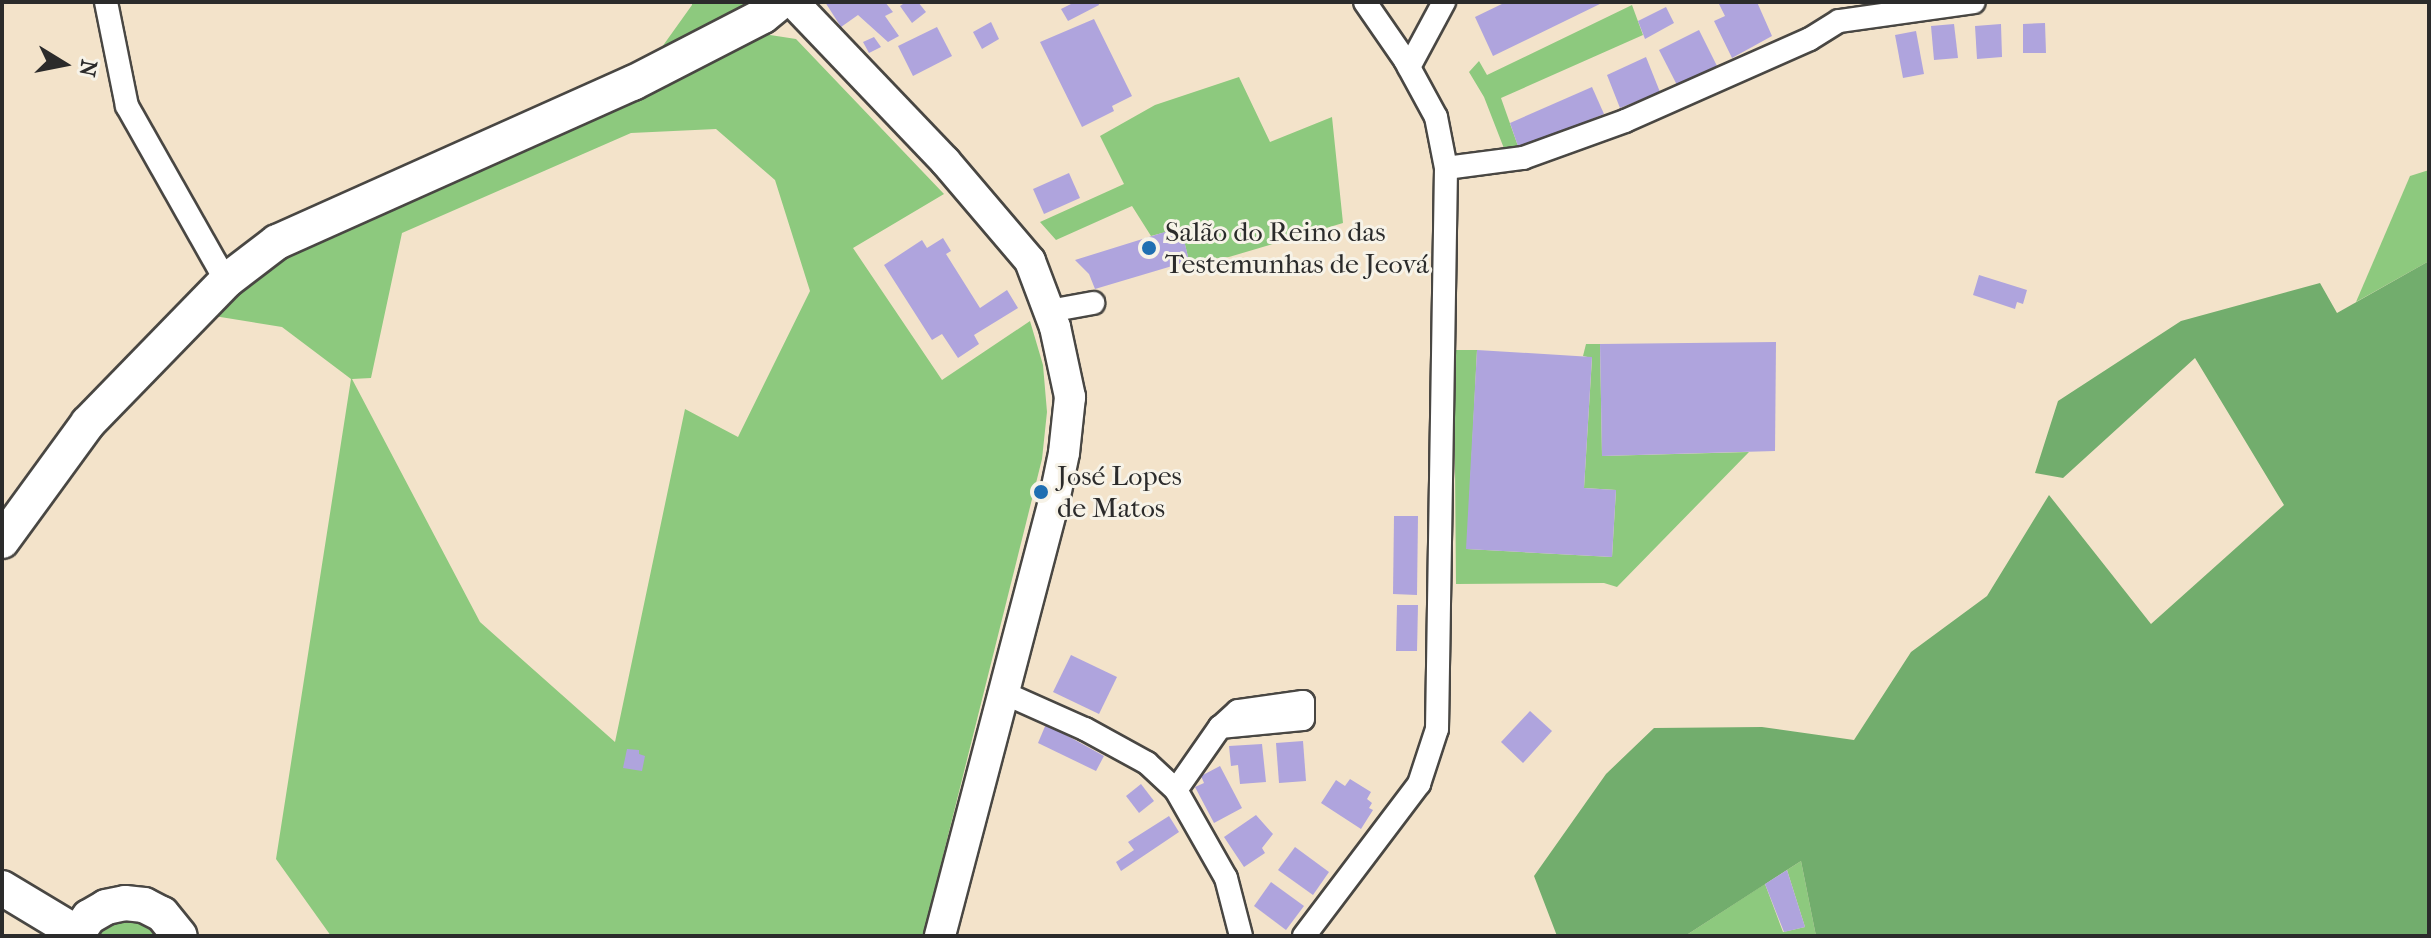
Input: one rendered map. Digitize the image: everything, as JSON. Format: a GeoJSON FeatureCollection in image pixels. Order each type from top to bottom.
{"type":"FeatureCollection","features":[{"type":"Feature","properties":{"kind":"main road"},"geometry":{"type":"LineString","coordinates":[[2,541],[88,423],[226,281],[277,242],[633,83],[763,16],[780,2]]}},
{"type":"Feature","properties":{"kind":"main road"},"geometry":{"type":"LineString","coordinates":[[2,888],[76,934],[97,912],[125,903],[144,905],[162,914],[180,936]]}},
{"type":"Feature","properties":{"kind":"street"},"geometry":{"type":"LineString","coordinates":[[106,2],[127,106],[226,281]]}},
{"type":"Feature","properties":{"kind":"street"},"geometry":{"type":"LineString","coordinates":[[793,2],[945,161],[1030,261],[1049,311],[1070,397],[1064,453],[940,936]]}},
{"type":"Feature","properties":{"kind":"street"},"geometry":{"type":"LineString","coordinates":[[1304,936],[1419,784],[1437,729],[1446,168],[1436,117],[1409,67],[1365,2]]}},
{"type":"Feature","properties":{"kind":"street"},"geometry":{"type":"LineString","coordinates":[[1409,67],[1444,2]]}},
{"type":"Feature","properties":{"kind":"street"},"geometry":{"type":"LineString","coordinates":[[1446,168],[1523,158],[1625,121],[1810,39],[1837,12],[1974,2]]}},
{"type":"Feature","properties":{"kind":"street"},"geometry":{"type":"LineString","coordinates":[[1049,311],[1093,303]]}},
{"type":"Feature","properties":{"kind":"street"},"geometry":{"type":"LineString","coordinates":[[1004,693],[1085,729],[1147,763],[1176,790],[1226,878],[1241,936]]}},
{"type":"Feature","properties":{"kind":"street"},"geometry":{"type":"LineString","coordinates":[[1176,790],[1220,727]]}},
{"type":"Feature","properties":{"kind":"green space"},"geometry":{"type":"Polygon","coordinates":[[[692,2],[750,2],[652,61],[692,5],[692,2]]]}},
{"type":"Feature","properties":{"kind":"green space"},"geometry":{"type":"Polygon","coordinates":[[[1632,5],[1643,35],[1501,98],[1519,149],[1505,151],[1484,97],[1469,72],[1479,61],[1487,75],[1632,5]]]}},
{"type":"Feature","properties":{"kind":"green space"},"geometry":{"type":"Polygon","coordinates":[[[757,33],[796,39],[944,194],[853,248],[942,380],[1030,321],[1043,365],[1047,412],[1042,459],[923,936],[331,936],[276,859],[351,379],[282,327],[208,315],[284,257],[757,33]],[[716,129],[631,133],[402,233],[371,378],[352,379],[480,622],[615,742],[685,409],[738,437],[810,291],[775,180],[716,129]]]}},
{"type":"Feature","properties":{"kind":"green space"},"geometry":{"type":"Polygon","coordinates":[[[1239,77],[1270,142],[1332,117],[1343,223],[1229,257],[1189,261],[1181,228],[1151,236],[1132,206],[1056,240],[1040,222],[1124,184],[1100,136],[1155,105],[1239,77]]]}},
{"type":"Feature","properties":{"kind":"green space"},"geometry":{"type":"Polygon","coordinates":[[[2429,170],[2429,261],[2356,302],[2410,176],[2429,170]]]}},
{"type":"Feature","properties":{"kind":"green space"},"geometry":{"type":"Polygon","coordinates":[[[2429,261],[2429,936],[1816,936],[1801,861],[1685,936],[1557,936],[1534,876],[1606,774],[1654,728],[1762,727],[1854,740],[1911,652],[1987,596],[2049,495],[2151,624],[2284,505],[2195,358],[2063,478],[2035,473],[2058,401],[2181,321],[2320,283],[2337,313],[2429,261]]]}},
{"type":"Feature","properties":{"kind":"green space"},"geometry":{"type":"Polygon","coordinates":[[[1586,344],[1600,344],[1602,456],[1749,452],[1617,587],[1604,583],[1456,584],[1454,350],[1477,350],[1467,549],[1612,557],[1616,490],[1584,488],[1592,358],[1583,356],[1586,344]]]}},
{"type":"Feature","properties":{"kind":"green space"},"geometry":{"type":"Polygon","coordinates":[[[1801,861],[1816,936],[1685,936],[1765,884],[1783,932],[1805,927],[1787,870],[1801,861]]]}},
{"type":"Feature","properties":{"kind":"green space"},"geometry":{"type":"Polygon","coordinates":[[[118,919],[144,921],[162,936],[94,936],[105,925],[118,919]]]}},
{"type":"Feature","properties":{"kind":"building"},"geometry":{"type":"Polygon","coordinates":[[[825,2],[885,2],[893,12],[885,16],[899,36],[888,42],[858,15],[841,27],[825,2]]]}},
{"type":"Feature","properties":{"kind":"building"},"geometry":{"type":"Polygon","coordinates":[[[906,2],[918,2],[926,12],[912,23],[900,6],[906,2]]]}},
{"type":"Feature","properties":{"kind":"building"},"geometry":{"type":"Polygon","coordinates":[[[1075,2],[1098,2],[1099,5],[1068,21],[1061,9],[1075,2]]]}},
{"type":"Feature","properties":{"kind":"building"},"geometry":{"type":"Polygon","coordinates":[[[1506,2],[1604,2],[1493,56],[1475,17],[1506,2]]]}},
{"type":"Feature","properties":{"kind":"building"},"geometry":{"type":"Polygon","coordinates":[[[1718,2],[1757,2],[1772,36],[1732,58],[1714,21],[1725,16],[1718,2]]]}},
{"type":"Feature","properties":{"kind":"building"},"geometry":{"type":"Polygon","coordinates":[[[1666,7],[1674,23],[1645,39],[1638,21],[1666,7]]]}},
{"type":"Feature","properties":{"kind":"building"},"geometry":{"type":"Polygon","coordinates":[[[1094,19],[1132,96],[1112,106],[1114,111],[1082,127],[1040,42],[1094,19]]]}},
{"type":"Feature","properties":{"kind":"building"},"geometry":{"type":"Polygon","coordinates":[[[991,22],[999,39],[982,49],[973,32],[991,22]]]}},
{"type":"Feature","properties":{"kind":"building"},"geometry":{"type":"Polygon","coordinates":[[[2045,23],[2046,53],[2023,53],[2023,24],[2045,23]]]}},
{"type":"Feature","properties":{"kind":"building"},"geometry":{"type":"Polygon","coordinates":[[[1954,24],[1958,58],[1934,60],[1931,26],[1954,24]]]}},
{"type":"Feature","properties":{"kind":"building"},"geometry":{"type":"Polygon","coordinates":[[[2001,24],[2002,57],[1977,59],[1975,26],[2001,24]]]}},
{"type":"Feature","properties":{"kind":"building"},"geometry":{"type":"Polygon","coordinates":[[[937,27],[952,56],[913,76],[898,46],[937,27]]]}},
{"type":"Feature","properties":{"kind":"building"},"geometry":{"type":"Polygon","coordinates":[[[1699,30],[1717,66],[1677,85],[1659,50],[1699,30]]]}},
{"type":"Feature","properties":{"kind":"building"},"geometry":{"type":"Polygon","coordinates":[[[1916,31],[1924,74],[1903,78],[1895,35],[1916,31]]]}},
{"type":"Feature","properties":{"kind":"building"},"geometry":{"type":"Polygon","coordinates":[[[874,37],[881,47],[869,53],[863,42],[874,37]]]}},
{"type":"Feature","properties":{"kind":"building"},"geometry":{"type":"Polygon","coordinates":[[[1646,57],[1660,92],[1620,108],[1607,75],[1646,57]]]}},
{"type":"Feature","properties":{"kind":"building"},"geometry":{"type":"Polygon","coordinates":[[[1592,87],[1604,114],[1519,149],[1510,123],[1592,87]]]}},
{"type":"Feature","properties":{"kind":"building"},"geometry":{"type":"Polygon","coordinates":[[[1069,173],[1080,198],[1044,214],[1033,189],[1069,173]]]}},
{"type":"Feature","properties":{"kind":"building","name":"Salão do Reino das Testemunhas de Jeová"},"geometry":{"type":"Polygon","coordinates":[[[1181,227],[1189,261],[1095,289],[1089,274],[1075,260],[1181,227]]]}},
{"type":"Feature","properties":{"kind":"building"},"geometry":{"type":"Polygon","coordinates":[[[943,238],[951,251],[946,254],[980,308],[1007,290],[1018,308],[974,335],[979,344],[958,358],[942,334],[932,340],[884,265],[922,240],[927,248],[943,238]]]}},
{"type":"Feature","properties":{"kind":"building"},"geometry":{"type":"Polygon","coordinates":[[[1979,275],[2027,290],[2023,304],[2017,302],[2015,309],[1973,295],[1979,275]]]}},
{"type":"Feature","properties":{"kind":"building"},"geometry":{"type":"Polygon","coordinates":[[[1776,342],[1775,451],[1602,456],[1600,344],[1776,342]]]}},
{"type":"Feature","properties":{"kind":"building"},"geometry":{"type":"Polygon","coordinates":[[[1477,350],[1592,357],[1584,488],[1616,490],[1612,557],[1466,549],[1477,350]]]}},
{"type":"Feature","properties":{"kind":"building"},"geometry":{"type":"Polygon","coordinates":[[[1394,516],[1418,516],[1417,595],[1393,594],[1394,516]]]}},
{"type":"Feature","properties":{"kind":"building"},"geometry":{"type":"Polygon","coordinates":[[[1397,605],[1418,605],[1417,651],[1396,651],[1397,605]]]}},
{"type":"Feature","properties":{"kind":"building"},"geometry":{"type":"Polygon","coordinates":[[[1071,655],[1117,677],[1099,714],[1053,692],[1071,655]]]}},
{"type":"Feature","properties":{"kind":"building"},"geometry":{"type":"Polygon","coordinates":[[[1530,711],[1552,731],[1523,763],[1501,742],[1530,711]]]}},
{"type":"Feature","properties":{"kind":"building"},"geometry":{"type":"Polygon","coordinates":[[[1046,724],[1104,756],[1096,771],[1038,743],[1046,724]]]}},
{"type":"Feature","properties":{"kind":"building"},"geometry":{"type":"Polygon","coordinates":[[[1303,741],[1306,781],[1279,783],[1276,743],[1303,741]]]}},
{"type":"Feature","properties":{"kind":"building"},"geometry":{"type":"Polygon","coordinates":[[[1262,744],[1266,782],[1240,784],[1238,765],[1231,766],[1229,746],[1262,744]]]}},
{"type":"Feature","properties":{"kind":"building"},"geometry":{"type":"Polygon","coordinates":[[[627,749],[639,750],[639,754],[645,756],[642,771],[623,768],[627,749]]]}},
{"type":"Feature","properties":{"kind":"building"},"geometry":{"type":"Polygon","coordinates":[[[1220,766],[1242,808],[1214,823],[1195,787],[1204,783],[1201,776],[1220,766]]]}},
{"type":"Feature","properties":{"kind":"building"},"geometry":{"type":"Polygon","coordinates":[[[1350,779],[1371,792],[1367,799],[1372,803],[1369,808],[1373,810],[1361,829],[1321,803],[1336,780],[1345,786],[1350,779]]]}},
{"type":"Feature","properties":{"kind":"building"},"geometry":{"type":"Polygon","coordinates":[[[1141,784],[1154,801],[1139,813],[1126,796],[1141,784]]]}},
{"type":"Feature","properties":{"kind":"building"},"geometry":{"type":"Polygon","coordinates":[[[1256,815],[1273,834],[1262,848],[1265,853],[1244,867],[1224,837],[1256,815]]]}},
{"type":"Feature","properties":{"kind":"building"},"geometry":{"type":"Polygon","coordinates":[[[1169,816],[1179,832],[1121,871],[1116,862],[1134,850],[1128,842],[1169,816]]]}},
{"type":"Feature","properties":{"kind":"building"},"geometry":{"type":"Polygon","coordinates":[[[1295,847],[1329,872],[1313,895],[1278,870],[1295,847]]]}},
{"type":"Feature","properties":{"kind":"building"},"geometry":{"type":"Polygon","coordinates":[[[1787,870],[1805,927],[1784,932],[1765,884],[1787,870]]]}},
{"type":"Feature","properties":{"kind":"building"},"geometry":{"type":"Polygon","coordinates":[[[1271,882],[1304,906],[1286,930],[1254,906],[1271,882]]]}},
{"type":"Feature","properties":{"kind":"place","name":"Salão do Reino das Testemunhas de Jeová"},"geometry":{"type":"Point","coordinates":[1149,248]}},
{"type":"Feature","properties":{"kind":"place","name":"José Lopes de Matos"},"geometry":{"type":"Point","coordinates":[1041,492]}}]}
